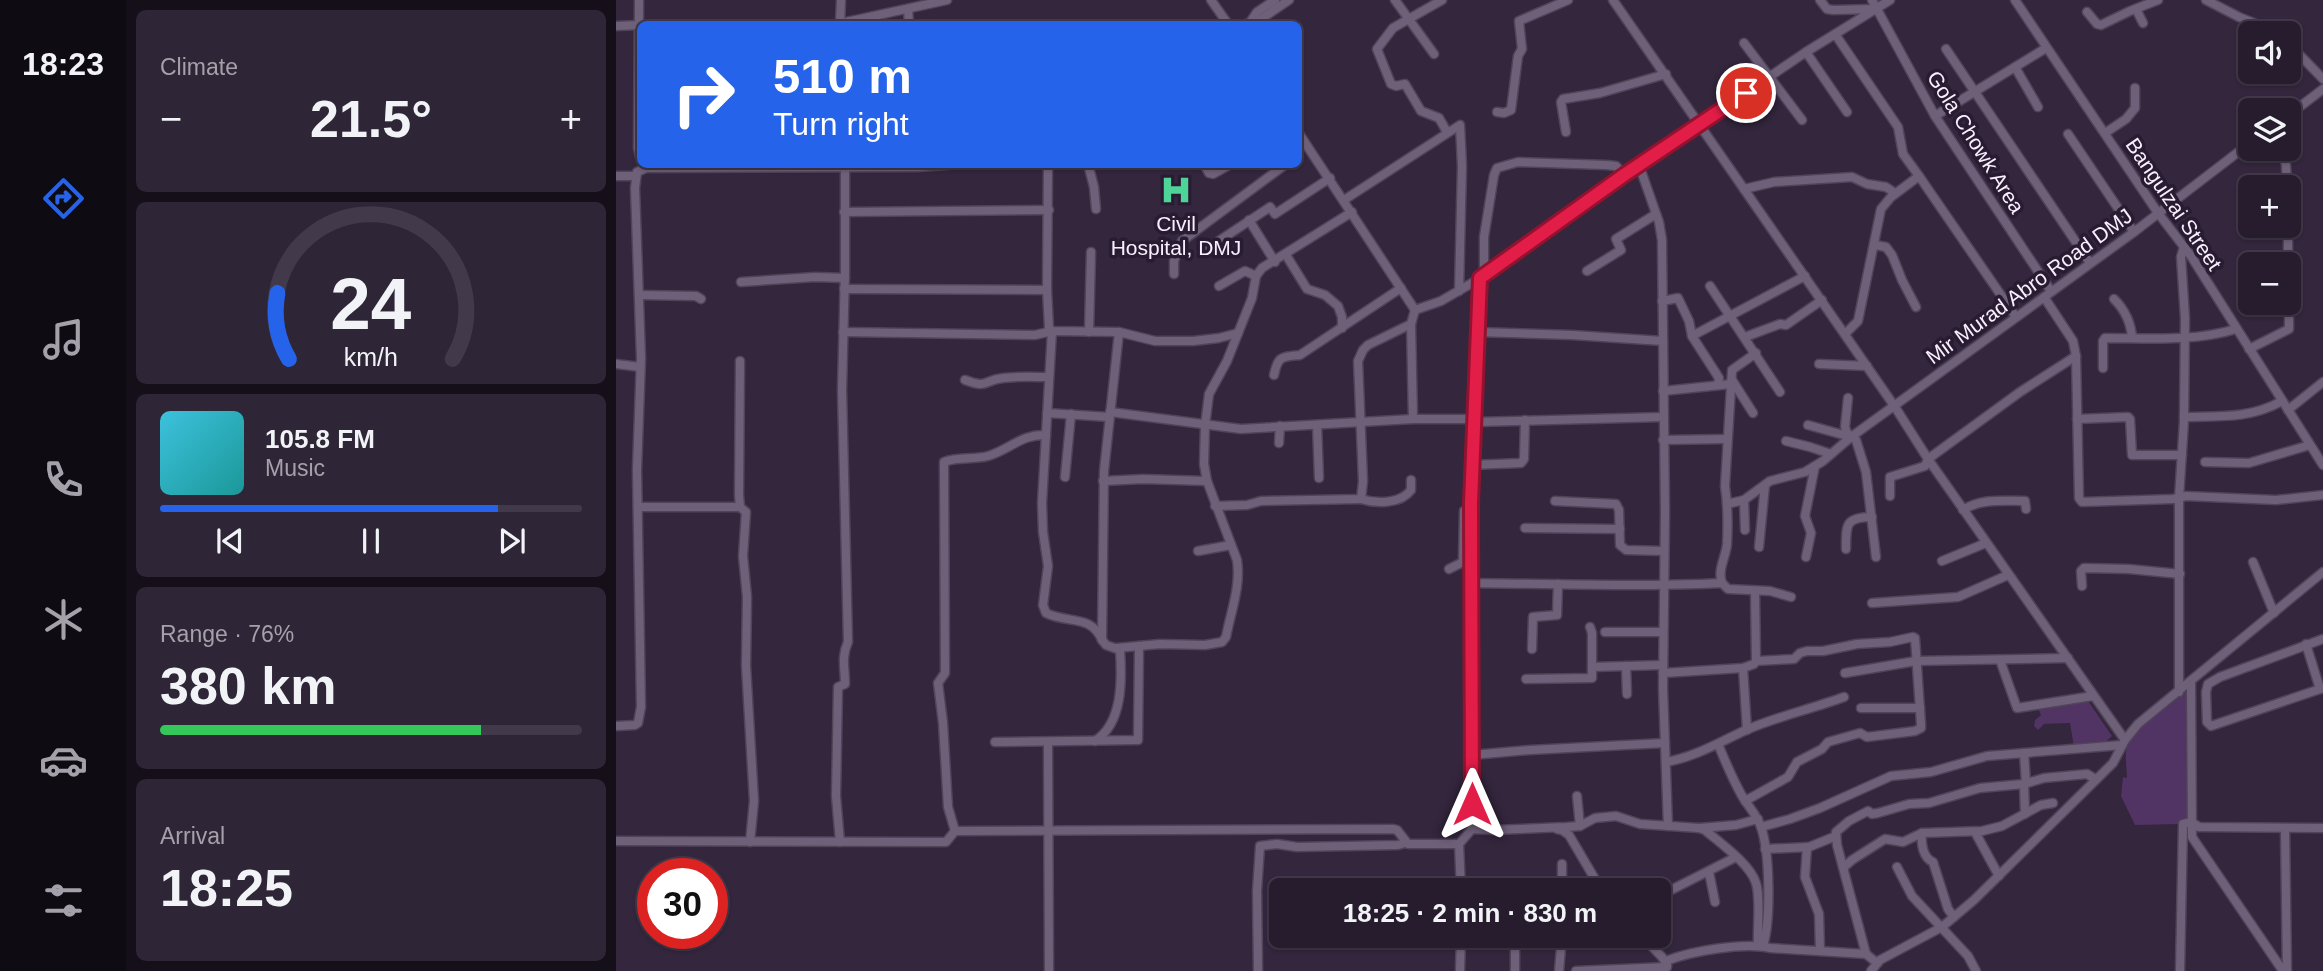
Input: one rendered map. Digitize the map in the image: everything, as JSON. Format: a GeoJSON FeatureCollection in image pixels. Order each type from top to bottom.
{"type":"FeatureCollection","features":[{"type":"Feature","properties":{"kind":"street"},"geometry":{"type":"LineString","coordinates":[[639,0],[640,21]]}},
{"type":"Feature","properties":{"kind":"street"},"geometry":{"type":"LineString","coordinates":[[839,21],[841,0]]}},
{"type":"Feature","properties":{"kind":"street"},"geometry":{"type":"LineString","coordinates":[[853,21],[947,0]]}},
{"type":"Feature","properties":{"kind":"street"},"geometry":{"type":"LineString","coordinates":[[1211,0],[1226,21]]}},
{"type":"Feature","properties":{"kind":"street"},"geometry":{"type":"LineString","coordinates":[[1250,21],[1257,12],[1275,0]]}},
{"type":"Feature","properties":{"kind":"street"},"geometry":{"type":"LineString","coordinates":[[1254,21],[1289,0]]}},
{"type":"Feature","properties":{"kind":"street"},"geometry":{"type":"LineString","coordinates":[[1395,0],[1434,54]]}},
{"type":"Feature","properties":{"kind":"street"},"geometry":{"type":"LineString","coordinates":[[1442,0],[1393,28],[1377,49],[1391,84],[1405,84],[1421,111],[1439,118],[1447,132]]}},
{"type":"Feature","properties":{"kind":"street"},"geometry":{"type":"LineString","coordinates":[[1497,112],[1511,110],[1518,56],[1522,49],[1519,20],[1568,0]]}},
{"type":"Feature","properties":{"kind":"street"},"geometry":{"type":"LineString","coordinates":[[1613,0],[1822,300],[2124,743]]}},
{"type":"Feature","properties":{"kind":"street"},"geometry":{"type":"LineString","coordinates":[[1820,0],[1827,9],[1833,10],[1876,5],[1890,0]]}},
{"type":"Feature","properties":{"kind":"street","name":"Bangulzai Street"},"geometry":{"type":"LineString","coordinates":[[2015,0],[2158,213],[2184,247],[2323,466]]}},
{"type":"Feature","properties":{"kind":"street"},"geometry":{"type":"LineString","coordinates":[[2087,12],[2099,25],[2158,0]]}},
{"type":"Feature","properties":{"kind":"street"},"geometry":{"type":"LineString","coordinates":[[2206,0],[2249,21]]}},
{"type":"Feature","properties":{"kind":"street"},"geometry":{"type":"LineString","coordinates":[[1415,310],[1441,301],[1482,277],[1624,175],[1876,5]]}},
{"type":"Feature","properties":{"kind":"street","name":"Gola Chowk Area"},"geometry":{"type":"LineString","coordinates":[[1876,5],[1935,116],[2048,294],[2073,341],[2076,356]]}},
{"type":"Feature","properties":{"kind":"street"},"geometry":{"type":"LineString","coordinates":[[908,9],[909,21]]}},
{"type":"Feature","properties":{"kind":"street"},"geometry":{"type":"LineString","coordinates":[[2136,9],[2143,23]]}},
{"type":"Feature","properties":{"kind":"street"},"geometry":{"type":"LineString","coordinates":[[616,26],[637,25]]}},
{"type":"Feature","properties":{"kind":"street"},"geometry":{"type":"LineString","coordinates":[[1835,34],[1898,127],[1903,155],[2016,317]]}},
{"type":"Feature","properties":{"kind":"street"},"geometry":{"type":"LineString","coordinates":[[1744,43],[1802,120]]}},
{"type":"Feature","properties":{"kind":"street"},"geometry":{"type":"LineString","coordinates":[[1935,116],[2046,48]]}},
{"type":"Feature","properties":{"kind":"street"},"geometry":{"type":"LineString","coordinates":[[1946,49],[2034,176],[2090,263]]}},
{"type":"Feature","properties":{"kind":"street"},"geometry":{"type":"LineString","coordinates":[[1806,52],[1847,112]]}},
{"type":"Feature","properties":{"kind":"street"},"geometry":{"type":"LineString","coordinates":[[2301,56],[2323,79]]}},
{"type":"Feature","properties":{"kind":"street"},"geometry":{"type":"LineString","coordinates":[[2015,67],[2038,107]]}},
{"type":"Feature","properties":{"kind":"street"},"geometry":{"type":"LineString","coordinates":[[1566,132],[1561,102],[1563,99],[1600,93],[1666,75]]}},
{"type":"Feature","properties":{"kind":"street"},"geometry":{"type":"LineString","coordinates":[[2105,133],[2126,119],[2135,108],[2135,88]]}},
{"type":"Feature","properties":{"kind":"street"},"geometry":{"type":"LineString","coordinates":[[2301,106],[2323,89]]}},
{"type":"Feature","properties":{"kind":"street"},"geometry":{"type":"LineString","coordinates":[[1344,200],[1458,125],[1461,127],[1459,291]]}},
{"type":"Feature","properties":{"kind":"street"},"geometry":{"type":"LineString","coordinates":[[2068,134],[2134,232]]}},
{"type":"Feature","properties":{"kind":"street"},"geometry":{"type":"LineString","coordinates":[[1302,138],[1415,310],[1411,324],[1413,419]]}},
{"type":"Feature","properties":{"kind":"street","name":"Mir Murad Abro Road DMJ"},"geometry":{"type":"LineString","coordinates":[[1744,500],[1770,481],[1794,476],[1815,466],[2134,232],[2238,152]]}},
{"type":"Feature","properties":{"kind":"street"},"geometry":{"type":"LineString","coordinates":[[1460,878],[1459,844],[1472,829],[1471,465],[1484,237],[1493,175],[1497,168],[1518,162],[1616,166],[1624,175]]}},
{"type":"Feature","properties":{"kind":"street"},"geometry":{"type":"LineString","coordinates":[[1639,165],[1662,240],[1663,669],[1668,826]]}},
{"type":"Feature","properties":{"kind":"street"},"geometry":{"type":"LineString","coordinates":[[616,726],[635,725],[640,719],[640,367],[636,176],[642,168]]}},
{"type":"Feature","properties":{"kind":"street"},"geometry":{"type":"LineString","coordinates":[[840,842],[836,796],[838,687],[845,684],[844,651],[848,642],[842,390],[845,278],[842,168]]}},
{"type":"Feature","properties":{"kind":"street"},"geometry":{"type":"LineString","coordinates":[[1048,168],[1047,290],[1049,328],[1052,331],[1042,503],[1048,566],[1043,605],[1046,613],[1057,618],[1083,621],[1092,626],[1106,645],[1118,648],[1205,645],[1222,642],[1226,637],[1237,587],[1237,560],[1215,506],[1204,464],[1209,394],[1227,361],[1252,298],[1256,276],[1262,268],[1352,212]]}},
{"type":"Feature","properties":{"kind":"street"},"geometry":{"type":"LineString","coordinates":[[1089,168],[1096,209]]}},
{"type":"Feature","properties":{"kind":"street"},"geometry":{"type":"LineString","coordinates":[[1206,168],[1213,174],[1224,168]]}},
{"type":"Feature","properties":{"kind":"street"},"geometry":{"type":"LineString","coordinates":[[1174,274],[1174,261],[1182,241],[1281,168]]}},
{"type":"Feature","properties":{"kind":"street"},"geometry":{"type":"LineString","coordinates":[[616,176],[636,176]]}},
{"type":"Feature","properties":{"kind":"street"},"geometry":{"type":"LineString","coordinates":[[1845,334],[1858,321],[1881,209],[1895,193],[1919,176]]}},
{"type":"Feature","properties":{"kind":"street"},"geometry":{"type":"LineString","coordinates":[[1744,189],[1774,183],[1852,177],[1867,184],[1886,187],[1895,193]]}},
{"type":"Feature","properties":{"kind":"street"},"geometry":{"type":"LineString","coordinates":[[1202,252],[1270,207],[1275,214],[1329,178]]}},
{"type":"Feature","properties":{"kind":"street"},"geometry":{"type":"LineString","coordinates":[[844,212],[1049,211]]}},
{"type":"Feature","properties":{"kind":"street"},"geometry":{"type":"LineString","coordinates":[[1587,271],[1621,250],[1616,239],[1656,214]]}},
{"type":"Feature","properties":{"kind":"street"},"geometry":{"type":"LineString","coordinates":[[1250,220],[1275,262]]}},
{"type":"Feature","properties":{"kind":"street"},"geometry":{"type":"LineString","coordinates":[[1875,244],[1886,247],[1892,254],[1916,307]]}},
{"type":"Feature","properties":{"kind":"street"},"geometry":{"type":"LineString","coordinates":[[2179,692],[2179,498],[2184,417],[2185,318],[2180,257],[2184,247]]}},
{"type":"Feature","properties":{"kind":"street"},"geometry":{"type":"LineString","coordinates":[[1089,332],[1091,253]]}},
{"type":"Feature","properties":{"kind":"street"},"geometry":{"type":"LineString","coordinates":[[1286,255],[1307,289],[1325,295],[1338,306],[1342,328]]}},
{"type":"Feature","properties":{"kind":"street"},"geometry":{"type":"LineString","coordinates":[[1219,286],[1245,271],[1256,276]]}},
{"type":"Feature","properties":{"kind":"street"},"geometry":{"type":"LineString","coordinates":[[1692,336],[1805,276]]}},
{"type":"Feature","properties":{"kind":"street"},"geometry":{"type":"LineString","coordinates":[[741,282],[815,277],[845,278]]}},
{"type":"Feature","properties":{"kind":"street"},"geometry":{"type":"LineString","coordinates":[[1710,286],[1780,392]]}},
{"type":"Feature","properties":{"kind":"street"},"geometry":{"type":"LineString","coordinates":[[1273,375],[1277,361],[1281,358],[1300,355],[1401,288]]}},
{"type":"Feature","properties":{"kind":"street"},"geometry":{"type":"LineString","coordinates":[[844,289],[1047,290]]}},
{"type":"Feature","properties":{"kind":"street"},"geometry":{"type":"LineString","coordinates":[[639,295],[696,296],[701,299]]}},
{"type":"Feature","properties":{"kind":"street"},"geometry":{"type":"LineString","coordinates":[[1662,301],[1678,298],[1689,321],[1692,336],[1719,378],[1718,385]]}},
{"type":"Feature","properties":{"kind":"street"},"geometry":{"type":"LineString","coordinates":[[2114,299],[2127,318],[2132,338]]}},
{"type":"Feature","properties":{"kind":"street"},"geometry":{"type":"LineString","coordinates":[[1745,337],[1780,324],[1786,325],[1822,300]]}},
{"type":"Feature","properties":{"kind":"street"},"geometry":{"type":"LineString","coordinates":[[2249,349],[2289,329],[2289,315]]}},
{"type":"Feature","properties":{"kind":"street"},"geometry":{"type":"LineString","coordinates":[[1361,499],[1363,481],[1358,361],[1363,350],[1411,324]]}},
{"type":"Feature","properties":{"kind":"street"},"geometry":{"type":"LineString","coordinates":[[2104,368],[2103,339],[2183,339],[2236,329]]}},
{"type":"Feature","properties":{"kind":"street"},"geometry":{"type":"LineString","coordinates":[[843,332],[1035,335],[1052,331],[1119,332],[1155,341],[1193,341],[1238,333]]}},
{"type":"Feature","properties":{"kind":"street"},"geometry":{"type":"LineString","coordinates":[[1102,640],[1103,481],[1119,332]]}},
{"type":"Feature","properties":{"kind":"street"},"geometry":{"type":"LineString","coordinates":[[1477,332],[1663,341]]}},
{"type":"Feature","properties":{"kind":"street"},"geometry":{"type":"LineString","coordinates":[[1756,353],[1732,370],[1725,486],[1727,547],[1720,578],[1728,589],[1791,597]]}},
{"type":"Feature","properties":{"kind":"street"},"geometry":{"type":"LineString","coordinates":[[2076,356],[2078,498],[2082,502],[2186,496],[2276,500],[2323,495]]}},
{"type":"Feature","properties":{"kind":"street"},"geometry":{"type":"LineString","coordinates":[[1891,496],[1890,477],[1925,466],[1928,459],[2020,392],[2076,356]]}},
{"type":"Feature","properties":{"kind":"street"},"geometry":{"type":"LineString","coordinates":[[740,361],[740,507]]}},
{"type":"Feature","properties":{"kind":"street"},"geometry":{"type":"LineString","coordinates":[[616,364],[640,367]]}},
{"type":"Feature","properties":{"kind":"street"},"geometry":{"type":"LineString","coordinates":[[1819,364],[1867,366]]}},
{"type":"Feature","properties":{"kind":"street"},"geometry":{"type":"LineString","coordinates":[[965,380],[985,384],[1005,377],[1049,377]]}},
{"type":"Feature","properties":{"kind":"street"},"geometry":{"type":"LineString","coordinates":[[1662,391],[1731,382]]}},
{"type":"Feature","properties":{"kind":"street"},"geometry":{"type":"LineString","coordinates":[[1731,382],[1753,412]]}},
{"type":"Feature","properties":{"kind":"street"},"geometry":{"type":"LineString","coordinates":[[2288,410],[2323,382]]}},
{"type":"Feature","properties":{"kind":"street"},"geometry":{"type":"LineString","coordinates":[[1848,398],[1845,427],[1851,437]]}},
{"type":"Feature","properties":{"kind":"street"},"geometry":{"type":"LineString","coordinates":[[2184,417],[2252,414],[2267,410],[2282,401]]}},
{"type":"Feature","properties":{"kind":"street"},"geometry":{"type":"LineString","coordinates":[[1047,413],[1110,415],[1241,429],[1413,419],[1662,417]]}},
{"type":"Feature","properties":{"kind":"street"},"geometry":{"type":"LineString","coordinates":[[1065,477],[1071,414]]}},
{"type":"Feature","properties":{"kind":"street"},"geometry":{"type":"LineString","coordinates":[[2077,419],[2128,417],[2132,455],[2182,455]]}},
{"type":"Feature","properties":{"kind":"street"},"geometry":{"type":"LineString","coordinates":[[1471,465],[1521,463],[1524,459],[1525,420]]}},
{"type":"Feature","properties":{"kind":"street"},"geometry":{"type":"LineString","coordinates":[[1317,425],[1320,478]]}},
{"type":"Feature","properties":{"kind":"street"},"geometry":{"type":"LineString","coordinates":[[1808,425],[1856,440],[1866,472],[1876,557]]}},
{"type":"Feature","properties":{"kind":"street"},"geometry":{"type":"LineString","coordinates":[[1279,443],[1280,426]]}},
{"type":"Feature","properties":{"kind":"street"},"geometry":{"type":"LineString","coordinates":[[953,835],[948,807],[938,683],[946,673],[944,462],[956,458],[985,457],[1020,439],[1046,435]]}},
{"type":"Feature","properties":{"kind":"street"},"geometry":{"type":"LineString","coordinates":[[1663,440],[1727,439]]}},
{"type":"Feature","properties":{"kind":"street"},"geometry":{"type":"LineString","coordinates":[[1786,441],[1831,454]]}},
{"type":"Feature","properties":{"kind":"street"},"geometry":{"type":"LineString","coordinates":[[2204,462],[2249,463],[2310,445]]}},
{"type":"Feature","properties":{"kind":"street"},"geometry":{"type":"LineString","coordinates":[[1807,557],[1811,533],[1805,516],[1815,466]]}},
{"type":"Feature","properties":{"kind":"street"},"geometry":{"type":"LineString","coordinates":[[1215,506],[1247,505],[1261,501],[1385,501],[1402,498],[1411,490],[1411,480]]}},
{"type":"Feature","properties":{"kind":"street"},"geometry":{"type":"LineString","coordinates":[[1103,481],[1207,481]]}},
{"type":"Feature","properties":{"kind":"street"},"geometry":{"type":"LineString","coordinates":[[1759,547],[1765,485]]}},
{"type":"Feature","properties":{"kind":"street"},"geometry":{"type":"LineString","coordinates":[[1727,504],[1744,500],[1745,530]]}},
{"type":"Feature","properties":{"kind":"street"},"geometry":{"type":"LineString","coordinates":[[1963,510],[1970,505],[1993,500],[2025,501],[2026,509]]}},
{"type":"Feature","properties":{"kind":"street"},"geometry":{"type":"LineString","coordinates":[[1555,501],[1616,504],[1619,510],[1620,545],[1626,550],[1664,551]]}},
{"type":"Feature","properties":{"kind":"street"},"geometry":{"type":"LineString","coordinates":[[638,507],[740,507],[746,512],[743,556],[747,597],[746,666],[754,801],[750,842]]}},
{"type":"Feature","properties":{"kind":"street"},"geometry":{"type":"LineString","coordinates":[[1449,569],[1463,562],[1464,511],[1471,511]]}},
{"type":"Feature","properties":{"kind":"street"},"geometry":{"type":"LineString","coordinates":[[1846,549],[1849,522],[1854,518],[1872,517]]}},
{"type":"Feature","properties":{"kind":"street"},"geometry":{"type":"LineString","coordinates":[[1525,528],[1620,529]]}},
{"type":"Feature","properties":{"kind":"street"},"geometry":{"type":"LineString","coordinates":[[1942,561],[1986,543]]}},
{"type":"Feature","properties":{"kind":"street"},"geometry":{"type":"LineString","coordinates":[[1198,551],[1231,545]]}},
{"type":"Feature","properties":{"kind":"street"},"geometry":{"type":"LineString","coordinates":[[2253,562],[2274,613]]}},
{"type":"Feature","properties":{"kind":"street"},"geometry":{"type":"LineString","coordinates":[[2082,586],[2081,571],[2084,568],[2180,574]]}},
{"type":"Feature","properties":{"kind":"street"},"geometry":{"type":"LineString","coordinates":[[1871,971],[1877,963],[1942,927],[1954,917],[2113,763],[2138,724],[2323,572]]}},
{"type":"Feature","properties":{"kind":"street"},"geometry":{"type":"LineString","coordinates":[[1872,603],[1958,597],[2008,575]]}},
{"type":"Feature","properties":{"kind":"street"},"geometry":{"type":"LineString","coordinates":[[1471,583],[1678,586],[1722,583]]}},
{"type":"Feature","properties":{"kind":"street"},"geometry":{"type":"LineString","coordinates":[[1532,649],[1533,617],[1557,615],[1558,584]]}},
{"type":"Feature","properties":{"kind":"street"},"geometry":{"type":"LineString","coordinates":[[1755,591],[1756,661]]}},
{"type":"Feature","properties":{"kind":"street"},"geometry":{"type":"LineString","coordinates":[[1526,678],[1592,678],[1590,627]]}},
{"type":"Feature","properties":{"kind":"street"},"geometry":{"type":"LineString","coordinates":[[1605,632],[1663,632]]}},
{"type":"Feature","properties":{"kind":"street"},"geometry":{"type":"LineString","coordinates":[[1592,667],[1743,668],[1756,661],[1794,659],[1807,651],[1915,638],[1920,728],[1867,737],[1860,733],[1828,742],[1822,749],[1797,762],[1788,777],[1745,801]]}},
{"type":"Feature","properties":{"kind":"street"},"geometry":{"type":"LineString","coordinates":[[2306,644],[2321,688],[2211,726],[2207,722],[2208,684],[2220,677],[2306,644],[2323,639]]}},
{"type":"Feature","properties":{"kind":"street"},"geometry":{"type":"LineString","coordinates":[[995,742],[1138,740],[1139,646]]}},
{"type":"Feature","properties":{"kind":"street"},"geometry":{"type":"LineString","coordinates":[[1095,741],[1102,737],[1108,728],[1117,708],[1121,689],[1118,648]]}},
{"type":"Feature","properties":{"kind":"street"},"geometry":{"type":"LineString","coordinates":[[1845,673],[1916,661],[2068,658]]}},
{"type":"Feature","properties":{"kind":"street"},"geometry":{"type":"LineString","coordinates":[[2000,660],[2017,708],[2093,696]]}},
{"type":"Feature","properties":{"kind":"street"},"geometry":{"type":"LineString","coordinates":[[1626,666],[1627,694]]}},
{"type":"Feature","properties":{"kind":"street"},"geometry":{"type":"LineString","coordinates":[[1743,668],[1747,730]]}},
{"type":"Feature","properties":{"kind":"street"},"geometry":{"type":"LineString","coordinates":[[2191,681],[2192,837],[2285,971]]}},
{"type":"Feature","properties":{"kind":"street"},"geometry":{"type":"LineString","coordinates":[[1666,762],[1680,760],[1801,709],[1844,697]]}},
{"type":"Feature","properties":{"kind":"street"},"geometry":{"type":"LineString","coordinates":[[1861,708],[1920,708]]}},
{"type":"Feature","properties":{"kind":"street"},"geometry":{"type":"LineString","coordinates":[[1048,743],[1049,971]]}},
{"type":"Feature","properties":{"kind":"street"},"geometry":{"type":"LineString","coordinates":[[1472,755],[1665,743]]}},
{"type":"Feature","properties":{"kind":"street"},"geometry":{"type":"LineString","coordinates":[[1472,829],[1580,826],[1595,818],[1616,816],[1640,824],[1699,828],[1790,819],[1891,776],[1931,772],[1987,756],[2124,743]]}},
{"type":"Feature","properties":{"kind":"street"},"geometry":{"type":"LineString","coordinates":[[1717,744],[1759,823],[1765,849],[1767,918],[1760,946]]}},
{"type":"Feature","properties":{"kind":"street"},"geometry":{"type":"LineString","coordinates":[[2024,753],[2025,814]]}},
{"type":"Feature","properties":{"kind":"street"},"geometry":{"type":"LineString","coordinates":[[1765,849],[1807,847],[1836,836],[1841,827],[1868,811],[1874,814],[1909,804],[1933,802],[1980,788],[2025,784],[2044,778],[2087,774],[2095,779]]}},
{"type":"Feature","properties":{"kind":"street"},"geometry":{"type":"LineString","coordinates":[[1577,796],[1580,826]]}},
{"type":"Feature","properties":{"kind":"street"},"geometry":{"type":"LineString","coordinates":[[1844,867],[1881,841],[1890,839],[1903,842],[1922,833],[1975,832],[2002,826],[2041,805],[2053,803]]}},
{"type":"Feature","properties":{"kind":"street"},"geometry":{"type":"LineString","coordinates":[[2180,971],[2183,826],[2186,822],[2192,822],[2199,827],[2323,828]]}},
{"type":"Feature","properties":{"kind":"street"},"geometry":{"type":"LineString","coordinates":[[1699,828],[1705,830],[1736,857],[1756,882],[1760,946]]}},
{"type":"Feature","properties":{"kind":"street"},"geometry":{"type":"LineString","coordinates":[[2285,828],[2285,971]]}},
{"type":"Feature","properties":{"kind":"street"},"geometry":{"type":"LineString","coordinates":[[616,841],[946,842],[953,835],[1050,830],[1393,829],[1403,838],[1459,844]]}},
{"type":"Feature","properties":{"kind":"street"},"geometry":{"type":"LineString","coordinates":[[1472,829],[1480,834],[1562,830],[1569,835],[1594,878]]}},
{"type":"Feature","properties":{"kind":"street"},"geometry":{"type":"LineString","coordinates":[[1975,832],[1999,876]]}},
{"type":"Feature","properties":{"kind":"street"},"geometry":{"type":"LineString","coordinates":[[1922,833],[1925,854],[1933,862],[1948,909],[1954,917]]}},
{"type":"Feature","properties":{"kind":"street"},"geometry":{"type":"LineString","coordinates":[[1836,836],[1866,954]]}},
{"type":"Feature","properties":{"kind":"street"},"geometry":{"type":"LineString","coordinates":[[1258,971],[1259,846],[1398,845],[1403,838]]}},
{"type":"Feature","properties":{"kind":"street"},"geometry":{"type":"LineString","coordinates":[[1807,847],[1805,877],[1819,915],[1820,951]]}},
{"type":"Feature","properties":{"kind":"street"},"geometry":{"type":"LineString","coordinates":[[1671,890],[1736,857]]}},
{"type":"Feature","properties":{"kind":"street"},"geometry":{"type":"LineString","coordinates":[[1562,864],[1562,878]]}},
{"type":"Feature","properties":{"kind":"street"},"geometry":{"type":"LineString","coordinates":[[1897,867],[1912,896],[1968,956],[1976,971]]}},
{"type":"Feature","properties":{"kind":"street"},"geometry":{"type":"LineString","coordinates":[[1709,872],[1715,902]]}},
{"type":"Feature","properties":{"kind":"street"},"geometry":{"type":"LineString","coordinates":[[1576,971],[1667,966],[1684,954],[1760,946],[1866,954],[1877,963]]}},
{"type":"Feature","properties":{"kind":"street"},"geometry":{"type":"LineString","coordinates":[[1460,971],[1461,948]]}},
{"type":"Feature","properties":{"kind":"street"},"geometry":{"type":"LineString","coordinates":[[1515,971],[1516,948]]}},
{"type":"Feature","properties":{"kind":"street"},"geometry":{"type":"LineString","coordinates":[[1559,971],[1561,948]]}},
{"type":"Feature","properties":{"kind":"street"},"geometry":{"type":"LineString","coordinates":[[1652,948],[1667,966]]}},
{"type":"Feature","properties":{"kind":"shaded area"},"geometry":{"type":"Polygon","coordinates":[[[2187,689],[2189,818],[2182,824],[2135,825],[2121,796],[2123,777],[2127,778],[2128,745],[2141,729],[2141,724],[2187,689]]]}},
{"type":"Feature","properties":{"kind":"shaded area"},"geometry":{"type":"Polygon","coordinates":[[[2088,701],[2112,736],[2104,743],[2074,747],[2070,723],[2044,724],[2038,730],[2034,726],[2035,720],[2041,715],[2038,708],[2088,701]]]}},
{"type":"Feature","properties":{"kind":"place","name":"Civil Hospital, DMJ"},"geometry":{"type":"Point","coordinates":[1176,190]}},
{"type":"Feature","properties":{"kind":"route"},"geometry":{"type":"LineString","coordinates":[[1472,804],[1471,465],[1480,278],[1624,175],[1746,93]]}}]}
